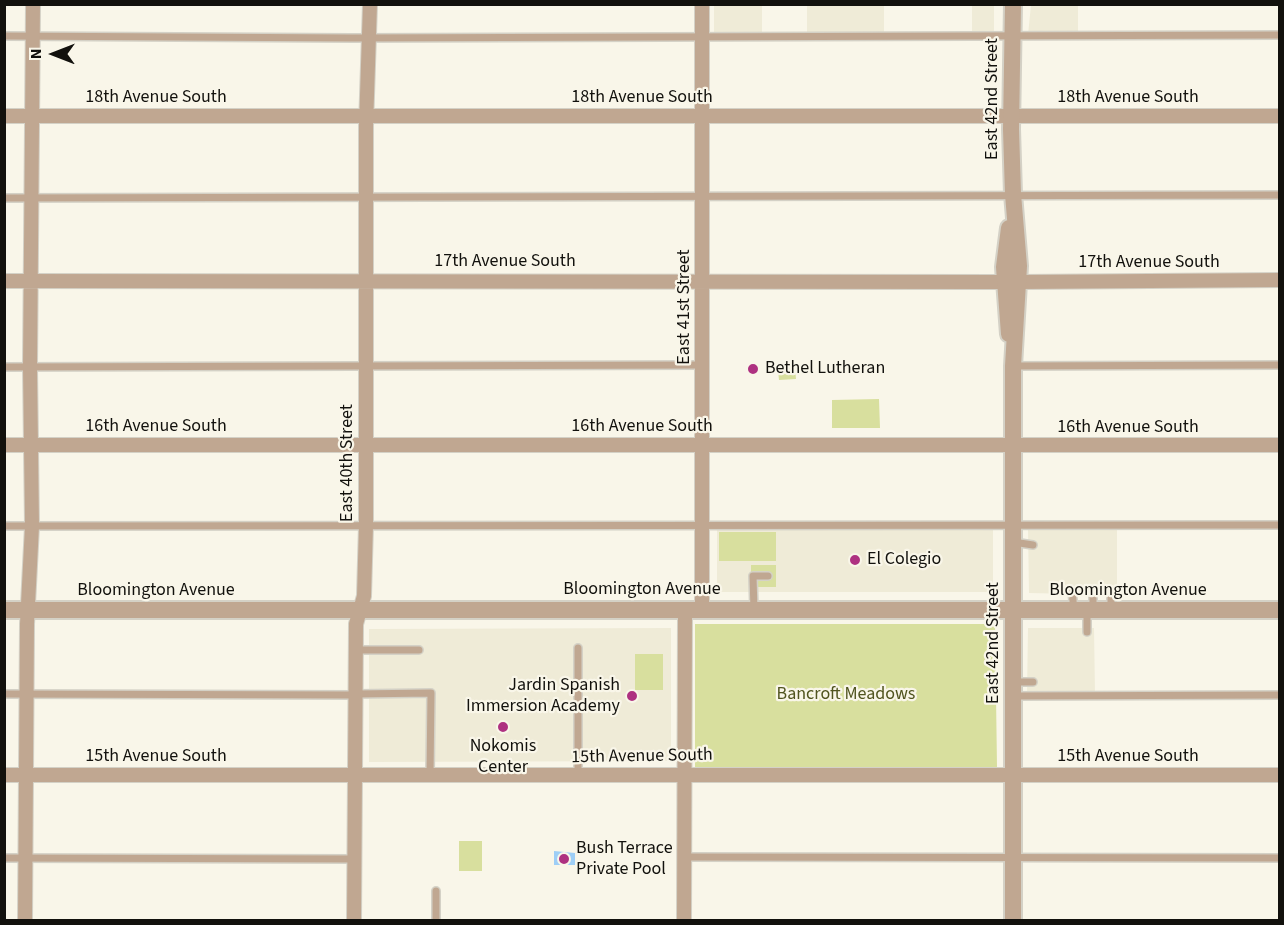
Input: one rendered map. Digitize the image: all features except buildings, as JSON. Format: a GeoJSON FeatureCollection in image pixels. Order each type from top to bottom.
{"type":"FeatureCollection","features":[{"type":"Feature","properties":{"kind":"street"},"geometry":{"type":"LineString","coordinates":[[25,921],[27,694],[32,526],[30,367],[33,4]]}},
{"type":"Feature","properties":{"kind":"street","name":"East 40th Street"},"geometry":{"type":"LineString","coordinates":[[354,921],[356,624],[364,597],[366,525],[367,38],[370,4]]}},
{"type":"Feature","properties":{"kind":"street","name":"East 41st Street"},"geometry":{"type":"LineString","coordinates":[[702,4],[702,609]]}},
{"type":"Feature","properties":{"kind":"street","name":"East 42nd Street"},"geometry":{"type":"LineString","coordinates":[[1013,4],[1011,115],[1013,194],[1004,267],[1012,282],[1013,921]]}},
{"type":"Feature","properties":{"kind":"street","name":"18th Avenue South"},"geometry":{"type":"LineString","coordinates":[[4,116],[1280,116]]}},
{"type":"Feature","properties":{"kind":"street","name":"17th Avenue South"},"geometry":{"type":"LineString","coordinates":[[4,281],[1280,280]]}},
{"type":"Feature","properties":{"kind":"street","name":"16th Avenue South"},"geometry":{"type":"LineString","coordinates":[[4,445],[1280,445]]}},
{"type":"Feature","properties":{"kind":"street","name":"Bloomington Avenue"},"geometry":{"type":"LineString","coordinates":[[4,610],[1013,610],[1087,606],[1111,602],[1280,610]]}},
{"type":"Feature","properties":{"kind":"street"},"geometry":{"type":"LineString","coordinates":[[684,921],[685,610]]}},
{"type":"Feature","properties":{"kind":"street","name":"15th Avenue South"},"geometry":{"type":"LineString","coordinates":[[4,776],[1280,775]]}},
{"type":"Feature","properties":{"kind":"lane"},"geometry":{"type":"LineString","coordinates":[[4,36],[367,38],[1280,35]]}},
{"type":"Feature","properties":{"kind":"lane"},"geometry":{"type":"LineString","coordinates":[[4,198],[1280,195]]}},
{"type":"Feature","properties":{"kind":"lane"},"geometry":{"type":"LineString","coordinates":[[4,367],[703,365]]}},
{"type":"Feature","properties":{"kind":"lane"},"geometry":{"type":"LineString","coordinates":[[1013,366],[1280,365]]}},
{"type":"Feature","properties":{"kind":"lane"},"geometry":{"type":"LineString","coordinates":[[4,526],[702,526],[1013,534],[1280,525]]}},
{"type":"Feature","properties":{"kind":"lane"},"geometry":{"type":"LineString","coordinates":[[1013,534],[1033,545]]}},
{"type":"Feature","properties":{"kind":"lane"},"geometry":{"type":"LineString","coordinates":[[754,610],[753,576],[768,576]]}},
{"type":"Feature","properties":{"kind":"lane"},"geometry":{"type":"LineString","coordinates":[[1072,590],[1087,606],[1087,632]]}},
{"type":"Feature","properties":{"kind":"lane"},"geometry":{"type":"LineString","coordinates":[[578,648],[578,776]]}},
{"type":"Feature","properties":{"kind":"lane"},"geometry":{"type":"LineString","coordinates":[[356,651],[419,650]]}},
{"type":"Feature","properties":{"kind":"lane"},"geometry":{"type":"LineString","coordinates":[[1013,689],[1033,682]]}},
{"type":"Feature","properties":{"kind":"lane"},"geometry":{"type":"LineString","coordinates":[[1013,689],[1280,695]]}},
{"type":"Feature","properties":{"kind":"lane"},"geometry":{"type":"LineString","coordinates":[[4,694],[431,693],[430,777]]}},
{"type":"Feature","properties":{"kind":"lane"},"geometry":{"type":"LineString","coordinates":[[686,857],[1280,858]]}},
{"type":"Feature","properties":{"kind":"lane"},"geometry":{"type":"LineString","coordinates":[[4,858],[355,859]]}},
{"type":"Feature","properties":{"kind":"lane"},"geometry":{"type":"LineString","coordinates":[[436,891],[436,921]]}},
{"type":"Feature","properties":{"kind":"shaded area"},"geometry":{"type":"Polygon","coordinates":[[[714,5],[762,5],[762,34],[714,34],[714,5]]]}},
{"type":"Feature","properties":{"kind":"shaded area"},"geometry":{"type":"Polygon","coordinates":[[[807,5],[884,5],[884,35],[807,35],[807,5]]]}},
{"type":"Feature","properties":{"kind":"shaded area"},"geometry":{"type":"Polygon","coordinates":[[[972,5],[994,5],[994,33],[972,33],[972,5]]]}},
{"type":"Feature","properties":{"kind":"shaded area"},"geometry":{"type":"Polygon","coordinates":[[[1031,5],[1078,5],[1078,35],[1028,35],[1031,5]]]}},
{"type":"Feature","properties":{"kind":"shaded area","name":"El Colegio"},"geometry":{"type":"Polygon","coordinates":[[[717,529],[993,529],[993,592],[717,592],[717,529]]]}},
{"type":"Feature","properties":{"kind":"shaded area"},"geometry":{"type":"Polygon","coordinates":[[[1028,529],[1117,529],[1117,595],[1029,593],[1028,529]]]}},
{"type":"Feature","properties":{"kind":"shaded area"},"geometry":{"type":"Polygon","coordinates":[[[671,628],[671,761],[369,762],[369,629],[671,628]]]}},
{"type":"Feature","properties":{"kind":"shaded area"},"geometry":{"type":"Polygon","coordinates":[[[1028,628],[1094,628],[1095,694],[1027,694],[1028,628]]]}},
{"type":"Feature","properties":{"kind":"green space"},"geometry":{"type":"Polygon","coordinates":[[[795,367],[796,379],[779,380],[778,370],[795,367]]]}},
{"type":"Feature","properties":{"kind":"green space"},"geometry":{"type":"Polygon","coordinates":[[[879,399],[880,428],[832,428],[832,400],[879,399]]]}},
{"type":"Feature","properties":{"kind":"green space"},"geometry":{"type":"Polygon","coordinates":[[[719,532],[776,532],[776,561],[719,561],[719,532]]]}},
{"type":"Feature","properties":{"kind":"green space"},"geometry":{"type":"Polygon","coordinates":[[[751,565],[776,565],[776,587],[751,587],[751,565]]]}},
{"type":"Feature","properties":{"kind":"green space","name":"Bancroft Meadows"},"geometry":{"type":"Polygon","coordinates":[[[695,624],[995,624],[997,767],[695,767],[695,624]]]}},
{"type":"Feature","properties":{"kind":"green space"},"geometry":{"type":"Polygon","coordinates":[[[635,654],[663,654],[663,690],[635,690],[635,654]]]}},
{"type":"Feature","properties":{"kind":"green space"},"geometry":{"type":"Polygon","coordinates":[[[459,841],[482,841],[482,871],[459,871],[459,841]]]}},
{"type":"Feature","properties":{"kind":"water","name":"Bush Terrace Private Pool"},"geometry":{"type":"Polygon","coordinates":[[[554,851],[575,853],[575,865],[554,865],[554,851]]]}},
{"type":"Feature","properties":{"kind":"place","name":"Bethel Lutheran"},"geometry":{"type":"Point","coordinates":[753,369]}},
{"type":"Feature","properties":{"kind":"place","name":"El Colegio"},"geometry":{"type":"Point","coordinates":[855,560]}},
{"type":"Feature","properties":{"kind":"place","name":"Jardin Spanish Immersion Academy"},"geometry":{"type":"Point","coordinates":[632,696]}},
{"type":"Feature","properties":{"kind":"place","name":"Nokomis Center"},"geometry":{"type":"Point","coordinates":[503,727]}},
{"type":"Feature","properties":{"kind":"place","name":"Bush Terrace Private Pool"},"geometry":{"type":"Point","coordinates":[564,859]}}]}
